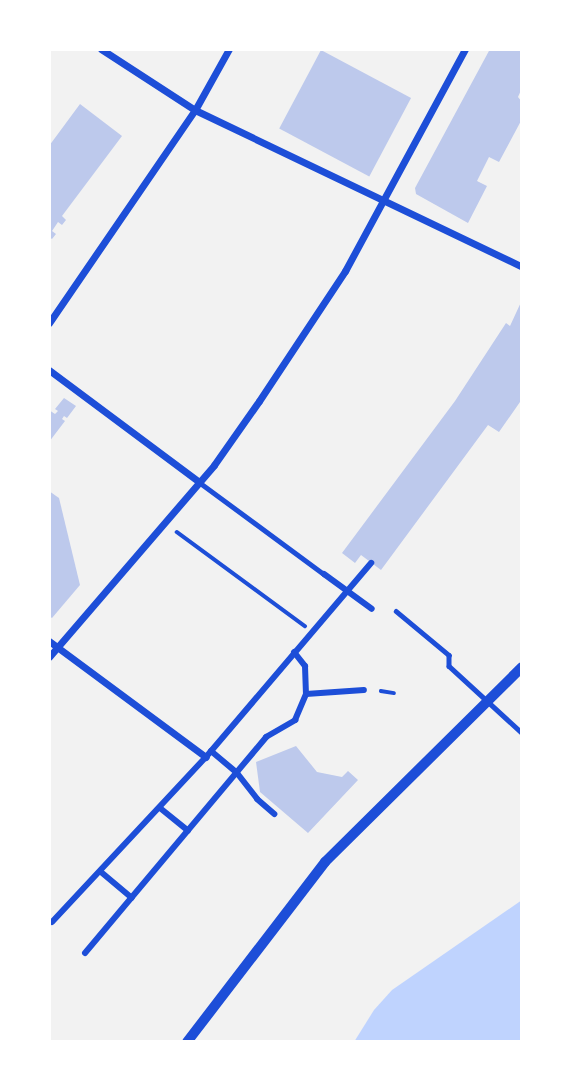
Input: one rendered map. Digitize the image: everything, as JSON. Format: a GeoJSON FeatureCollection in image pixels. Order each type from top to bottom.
{"type":"FeatureCollection","features":[{"type":"Feature","properties":{"kind":"street"},"geometry":{"type":"LineString","coordinates":[[101,49],[195,110],[522,267]]}},
{"type":"Feature","properties":{"kind":"street"},"geometry":{"type":"LineString","coordinates":[[49,323],[195,110],[229,49]]}},
{"type":"Feature","properties":{"kind":"street"},"geometry":{"type":"LineString","coordinates":[[49,657],[200,482],[305,334],[384,202],[465,49]]}},
{"type":"Feature","properties":{"kind":"street"},"geometry":{"type":"LineString","coordinates":[[49,370],[200,482]]}},
{"type":"Feature","properties":{"kind":"street"},"geometry":{"type":"LineString","coordinates":[[52,922],[209,754],[371,562]]}},
{"type":"Feature","properties":{"kind":"street"},"geometry":{"type":"LineString","coordinates":[[324,574],[372,609]]}},
{"type":"Feature","properties":{"kind":"street"},"geometry":{"type":"LineString","coordinates":[[49,641],[237,773],[257,799],[274,814]]}},
{"type":"Feature","properties":{"kind":"street"},"geometry":{"type":"LineString","coordinates":[[85,953],[266,737],[295,719],[306,694],[305,666],[294,652]]}},
{"type":"Feature","properties":{"kind":"street"},"geometry":{"type":"LineString","coordinates":[[187,1042],[325,862],[522,667]]}},
{"type":"Feature","properties":{"kind":"street"},"geometry":{"type":"LineString","coordinates":[[306,694],[364,690]]}},
{"type":"Feature","properties":{"kind":"street"},"geometry":{"type":"LineString","coordinates":[[160,808],[188,831]]}},
{"type":"Feature","properties":{"kind":"street"},"geometry":{"type":"LineString","coordinates":[[101,872],[132,898]]}},
{"type":"Feature","properties":{"kind":"lane"},"geometry":{"type":"LineString","coordinates":[[200,482],[324,574]]}},
{"type":"Feature","properties":{"kind":"lane"},"geometry":{"type":"LineString","coordinates":[[397,611],[449,656],[449,666],[490,700],[522,733]]}},
{"type":"Feature","properties":{"kind":"path"},"geometry":{"type":"LineString","coordinates":[[177,532],[314,632]]}},
{"type":"Feature","properties":{"kind":"path"},"geometry":{"type":"LineString","coordinates":[[381,691],[394,693]]}},
{"type":"Feature","properties":{"kind":"water"},"geometry":{"type":"Polygon","coordinates":[[[522,900],[522,1042],[354,1042],[374,1010],[392,990],[522,900]]]}},
{"type":"Feature","properties":{"kind":"building"},"geometry":{"type":"Polygon","coordinates":[[[490,49],[522,49],[522,88],[518,97],[522,102],[522,119],[499,162],[489,157],[477,181],[487,186],[468,223],[416,194],[415,188],[490,49]]]}},
{"type":"Feature","properties":{"kind":"building"},"geometry":{"type":"Polygon","coordinates":[[[321,50],[411,98],[369,176],[279,129],[321,50]]]}},
{"type":"Feature","properties":{"kind":"building"},"geometry":{"type":"Polygon","coordinates":[[[80,104],[122,136],[62,216],[66,220],[62,225],[58,222],[52,231],[56,234],[52,239],[49,237],[49,146],[80,104]]]}},
{"type":"Feature","properties":{"kind":"building"},"geometry":{"type":"Polygon","coordinates":[[[522,300],[522,403],[520,402],[499,432],[488,425],[381,570],[361,555],[355,563],[342,553],[455,401],[506,323],[510,326],[522,300]]]}},
{"type":"Feature","properties":{"kind":"building"},"geometry":{"type":"Polygon","coordinates":[[[64,398],[76,406],[67,418],[64,416],[62,419],[65,421],[49,442],[49,410],[55,414],[58,411],[55,409],[64,398]]]}},
{"type":"Feature","properties":{"kind":"building"},"geometry":{"type":"Polygon","coordinates":[[[49,491],[59,498],[80,585],[52,618],[49,616],[49,491]]]}},
{"type":"Feature","properties":{"kind":"building"},"geometry":{"type":"Polygon","coordinates":[[[296,746],[317,772],[342,777],[348,771],[358,780],[308,833],[260,792],[256,762],[296,746]]]}}]}
